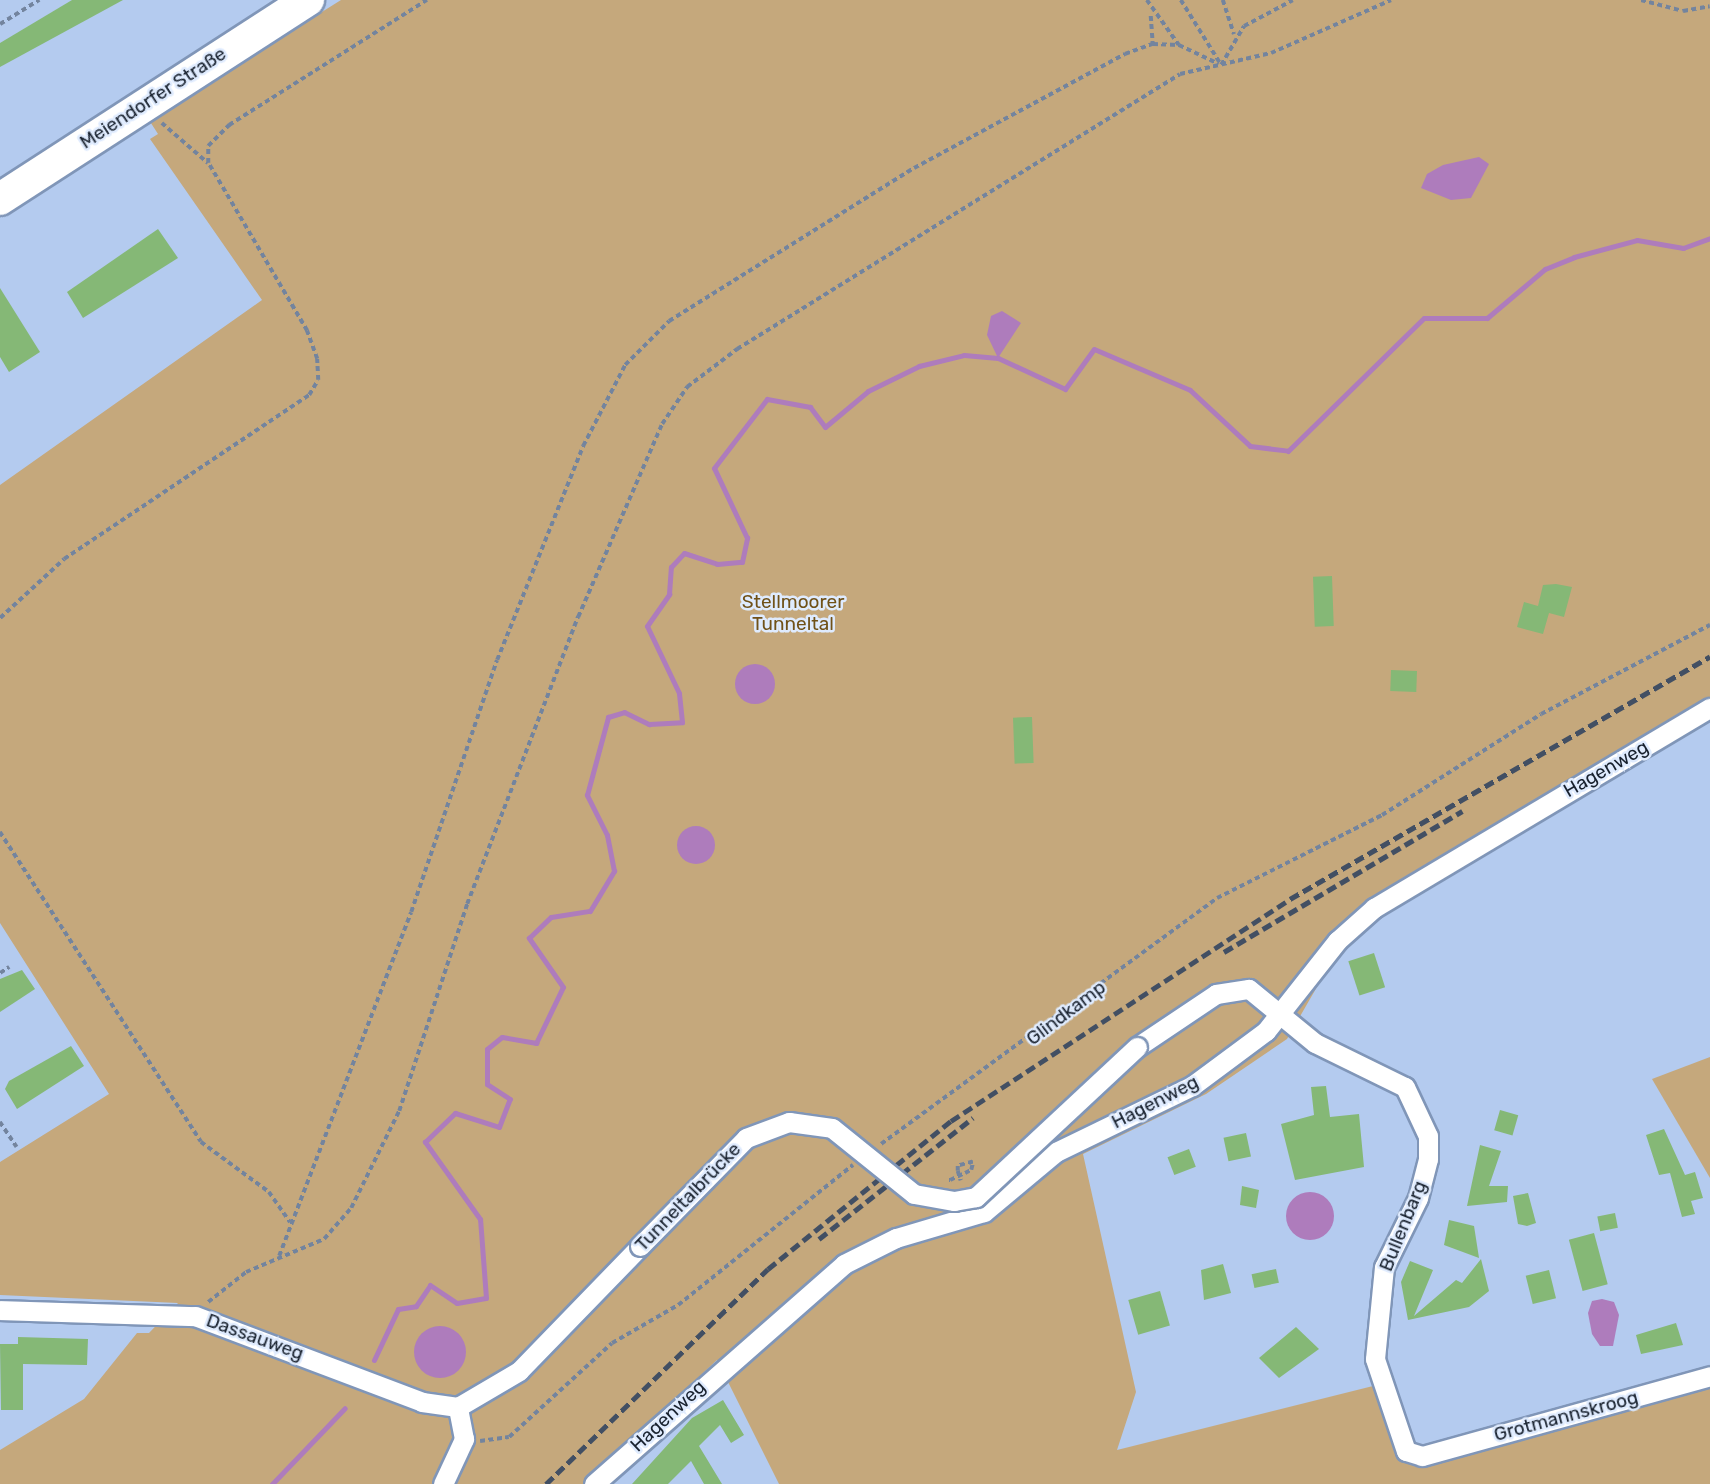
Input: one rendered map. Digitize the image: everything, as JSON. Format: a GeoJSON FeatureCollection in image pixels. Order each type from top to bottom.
{"type":"FeatureCollection","features":[{"type":"Feature","properties":{"kind":"main road","name":"Meiendorfer Straße"},"geometry":{"type":"LineString","coordinates":[[0,199],[309,0]]}},
{"type":"Feature","properties":{"kind":"street","name":"Hagenweg"},"geometry":{"type":"LineString","coordinates":[[594,1484],[844,1264],[896,1238],[998,1204],[1056,1152],[1192,1086],[1282,1014],[1337,941],[1374,908],[1710,708]]}},
{"type":"Feature","properties":{"kind":"street","name":"Tunneltalbrücke"},"geometry":{"type":"LineString","coordinates":[[458,1408],[519,1371],[746,1138],[789,1122],[832,1128],[914,1194],[954,1201],[976,1197],[1137,1046],[1230,988],[1256,992],[1282,1014]]}},
{"type":"Feature","properties":{"kind":"street","name":"Bullenbarg"},"geometry":{"type":"LineString","coordinates":[[1282,1014],[1315,1044],[1405,1087],[1429,1136],[1418,1198],[1384,1267],[1375,1359],[1406,1451],[1422,1456]]}},
{"type":"Feature","properties":{"kind":"street","name":"Dassauweg"},"geometry":{"type":"LineString","coordinates":[[0,1310],[195,1316],[422,1402],[458,1408]]}},
{"type":"Feature","properties":{"kind":"street","name":"Grotmannskroog"},"geometry":{"type":"LineString","coordinates":[[1422,1456],[1710,1376]]}},
{"type":"Feature","properties":{"kind":"street"},"geometry":{"type":"LineString","coordinates":[[443,1484],[464,1439],[458,1408]]}},
{"type":"Feature","properties":{"kind":"path"},"geometry":{"type":"LineString","coordinates":[[0,24],[39,0]]}},
{"type":"Feature","properties":{"kind":"path"},"geometry":{"type":"LineString","coordinates":[[208,163],[216,134],[427,0]]}},
{"type":"Feature","properties":{"kind":"path"},"geometry":{"type":"LineString","coordinates":[[1147,0],[1153,44]]}},
{"type":"Feature","properties":{"kind":"path"},"geometry":{"type":"LineString","coordinates":[[1181,0],[1221,65]]}},
{"type":"Feature","properties":{"kind":"path"},"geometry":{"type":"LineString","coordinates":[[1223,0],[1235,35]]}},
{"type":"Feature","properties":{"kind":"path"},"geometry":{"type":"LineString","coordinates":[[1221,65],[1235,35],[1293,0]]}},
{"type":"Feature","properties":{"kind":"path"},"geometry":{"type":"LineString","coordinates":[[195,1316],[224,1286],[279,1256],[324,1239],[351,1208],[379,1154],[475,879],[578,617],[662,424],[687,387],[717,361],[1180,74],[1271,53],[1391,0]]}},
{"type":"Feature","properties":{"kind":"path"},"geometry":{"type":"LineString","coordinates":[[1641,0],[1683,11],[1710,6]]}},
{"type":"Feature","properties":{"kind":"path"},"geometry":{"type":"LineString","coordinates":[[1151,14],[1179,45],[1221,65]]}},
{"type":"Feature","properties":{"kind":"path"},"geometry":{"type":"LineString","coordinates":[[279,1256],[411,912],[496,660],[583,446],[625,365],[669,321],[914,168],[1153,44],[1179,45]]}},
{"type":"Feature","properties":{"kind":"path"},"geometry":{"type":"LineString","coordinates":[[0,618],[64,559],[284,416],[317,380],[307,331],[208,163],[154,113]]}},
{"type":"Feature","properties":{"kind":"path","name":"Glindkamp"},"geometry":{"type":"LineString","coordinates":[[869,1153],[1217,898],[1382,815],[1541,714],[1710,625]]}},
{"type":"Feature","properties":{"kind":"path"},"geometry":{"type":"LineString","coordinates":[[0,831],[201,1142],[269,1192],[290,1222]]}},
{"type":"Feature","properties":{"kind":"path"},"geometry":{"type":"LineString","coordinates":[[0,973],[9,967]]}},
{"type":"Feature","properties":{"kind":"path"},"geometry":{"type":"LineString","coordinates":[[0,1122],[17,1147]]}},
{"type":"Feature","properties":{"kind":"path"},"geometry":{"type":"LineString","coordinates":[[464,1439],[509,1437],[612,1343],[678,1306],[858,1161]]}},
{"type":"Feature","properties":{"kind":"path"},"geometry":{"type":"LineString","coordinates":[[961,1181],[958,1167],[974,1162],[965,1173]]}},
{"type":"Feature","properties":{"kind":"green space","name":"Stellmoorer Tunneltal"},"geometry":{"type":"Polygon","coordinates":[[[341,0],[1710,0],[1710,722],[1386,910],[1333,959],[1287,1039],[1206,1094],[1083,1154],[1136,1392],[1117,1450],[1389,1382],[1412,1449],[1710,1369],[1710,1484],[779,1484],[717,1360],[585,1484],[0,1484],[0,1450],[84,1399],[137,1333],[149,1333],[178,1303],[0,1295],[0,1162],[109,1094],[0,923],[0,485],[262,300],[150,139],[158,134],[149,120],[341,0]]]}},
{"type":"Feature","properties":{"kind":"green space"},"geometry":{"type":"Polygon","coordinates":[[[1710,1057],[1710,1178],[1652,1079],[1710,1057]]]}},
{"type":"Feature","properties":{"kind":"shaded area"},"geometry":{"type":"Polygon","coordinates":[[[1479,157],[1489,164],[1471,198],[1451,200],[1421,188],[1427,174],[1443,165],[1479,157]]]}},
{"type":"Feature","properties":{"kind":"shaded area"},"geometry":{"type":"Polygon","coordinates":[[[1002,311],[1021,323],[998,358],[987,335],[991,316],[1002,311]]]}},
{"type":"Feature","properties":{"kind":"shaded area"},"geometry":{"type":"Polygon","coordinates":[[[755,664],[769,670],[775,684],[769,698],[755,704],[741,698],[735,684],[741,670],[755,664]]]}},
{"type":"Feature","properties":{"kind":"shaded area"},"geometry":{"type":"Polygon","coordinates":[[[696,826],[709,832],[715,845],[709,858],[696,864],[683,858],[677,845],[683,832],[696,826]]]}},
{"type":"Feature","properties":{"kind":"shaded area"},"geometry":{"type":"Polygon","coordinates":[[[1310,1192],[1327,1199],[1334,1216],[1327,1233],[1310,1240],[1293,1233],[1286,1216],[1293,1199],[1310,1192]]]}},
{"type":"Feature","properties":{"kind":"shaded area"},"geometry":{"type":"Polygon","coordinates":[[[1602,1299],[1614,1302],[1619,1315],[1613,1346],[1600,1346],[1592,1334],[1588,1313],[1592,1301],[1602,1299]]]}},
{"type":"Feature","properties":{"kind":"shaded area"},"geometry":{"type":"Polygon","coordinates":[[[440,1326],[459,1333],[466,1352],[459,1371],[440,1378],[421,1371],[414,1352],[421,1333],[440,1326]]]}},
{"type":"Feature","properties":{"kind":"building"},"geometry":{"type":"Polygon","coordinates":[[[72,0],[123,0],[0,67],[0,43],[72,0]]]}},
{"type":"Feature","properties":{"kind":"building"},"geometry":{"type":"Polygon","coordinates":[[[158,229],[178,258],[83,318],[67,292],[158,229]]]}},
{"type":"Feature","properties":{"kind":"building"},"geometry":{"type":"Polygon","coordinates":[[[0,288],[40,352],[9,372],[0,357],[0,288]]]}},
{"type":"Feature","properties":{"kind":"building"},"geometry":{"type":"Polygon","coordinates":[[[1332,576],[1334,626],[1315,627],[1313,577],[1332,576]]]}},
{"type":"Feature","properties":{"kind":"building"},"geometry":{"type":"Polygon","coordinates":[[[1543,585],[1572,587],[1564,617],[1549,613],[1543,634],[1517,627],[1524,602],[1538,606],[1543,585]]]}},
{"type":"Feature","properties":{"kind":"building"},"geometry":{"type":"Polygon","coordinates":[[[1391,670],[1417,671],[1416,692],[1390,691],[1391,670]]]}},
{"type":"Feature","properties":{"kind":"building"},"geometry":{"type":"Polygon","coordinates":[[[1032,717],[1034,763],[1015,764],[1013,718],[1032,717]]]}},
{"type":"Feature","properties":{"kind":"building"},"geometry":{"type":"Polygon","coordinates":[[[1374,953],[1385,987],[1359,996],[1348,961],[1374,953]]]}},
{"type":"Feature","properties":{"kind":"building"},"geometry":{"type":"Polygon","coordinates":[[[22,970],[35,989],[0,1012],[0,979],[22,970]]]}},
{"type":"Feature","properties":{"kind":"building"},"geometry":{"type":"Polygon","coordinates":[[[71,1046],[84,1066],[17,1109],[5,1089],[9,1081],[71,1046]]]}},
{"type":"Feature","properties":{"kind":"building"},"geometry":{"type":"Polygon","coordinates":[[[1326,1086],[1330,1117],[1359,1114],[1364,1167],[1295,1180],[1281,1124],[1314,1115],[1311,1087],[1326,1086]]]}},
{"type":"Feature","properties":{"kind":"building"},"geometry":{"type":"Polygon","coordinates":[[[1500,1110],[1518,1115],[1512,1135],[1494,1130],[1500,1110]]]}},
{"type":"Feature","properties":{"kind":"building"},"geometry":{"type":"Polygon","coordinates":[[[1664,1129],[1685,1175],[1695,1172],[1703,1198],[1691,1201],[1695,1214],[1682,1217],[1670,1173],[1659,1175],[1646,1135],[1664,1129]]]}},
{"type":"Feature","properties":{"kind":"building"},"geometry":{"type":"Polygon","coordinates":[[[1246,1133],[1251,1156],[1228,1161],[1224,1138],[1246,1133]]]}},
{"type":"Feature","properties":{"kind":"building"},"geometry":{"type":"Polygon","coordinates":[[[1480,1145],[1501,1151],[1489,1186],[1508,1186],[1507,1202],[1467,1206],[1480,1145]]]}},
{"type":"Feature","properties":{"kind":"building"},"geometry":{"type":"Polygon","coordinates":[[[1189,1149],[1196,1167],[1174,1175],[1168,1157],[1189,1149]]]}},
{"type":"Feature","properties":{"kind":"building"},"geometry":{"type":"Polygon","coordinates":[[[1242,1186],[1259,1190],[1256,1208],[1240,1205],[1242,1186]]]}},
{"type":"Feature","properties":{"kind":"building"},"geometry":{"type":"Polygon","coordinates":[[[1528,1193],[1536,1223],[1527,1226],[1518,1224],[1513,1196],[1528,1193]]]}},
{"type":"Feature","properties":{"kind":"building"},"geometry":{"type":"Polygon","coordinates":[[[1615,1213],[1618,1228],[1600,1231],[1597,1216],[1615,1213]]]}},
{"type":"Feature","properties":{"kind":"building"},"geometry":{"type":"Polygon","coordinates":[[[1449,1220],[1474,1226],[1479,1258],[1444,1245],[1449,1220]]]}},
{"type":"Feature","properties":{"kind":"building"},"geometry":{"type":"Polygon","coordinates":[[[1594,1233],[1608,1284],[1583,1291],[1569,1240],[1594,1233]]]}},
{"type":"Feature","properties":{"kind":"building"},"geometry":{"type":"Polygon","coordinates":[[[1481,1259],[1489,1291],[1469,1307],[1408,1320],[1401,1282],[1410,1261],[1433,1270],[1414,1316],[1456,1280],[1462,1283],[1481,1259]]]}},
{"type":"Feature","properties":{"kind":"building"},"geometry":{"type":"Polygon","coordinates":[[[1223,1264],[1231,1293],[1204,1300],[1201,1270],[1223,1264]]]}},
{"type":"Feature","properties":{"kind":"building"},"geometry":{"type":"Polygon","coordinates":[[[1276,1269],[1279,1283],[1254,1288],[1252,1274],[1276,1269]]]}},
{"type":"Feature","properties":{"kind":"building"},"geometry":{"type":"Polygon","coordinates":[[[1549,1270],[1556,1298],[1533,1304],[1526,1276],[1549,1270]]]}},
{"type":"Feature","properties":{"kind":"building"},"geometry":{"type":"Polygon","coordinates":[[[1160,1291],[1170,1326],[1138,1335],[1128,1300],[1160,1291]]]}},
{"type":"Feature","properties":{"kind":"building"},"geometry":{"type":"Polygon","coordinates":[[[1676,1323],[1683,1345],[1641,1354],[1636,1335],[1676,1323]]]}},
{"type":"Feature","properties":{"kind":"building"},"geometry":{"type":"Polygon","coordinates":[[[1296,1327],[1319,1349],[1279,1378],[1259,1358],[1296,1327]]]}},
{"type":"Feature","properties":{"kind":"building"},"geometry":{"type":"Polygon","coordinates":[[[18,1337],[88,1339],[87,1365],[23,1364],[23,1410],[1,1410],[0,1344],[18,1344],[18,1337]]]}},
{"type":"Feature","properties":{"kind":"building"},"geometry":{"type":"Polygon","coordinates":[[[723,1400],[744,1435],[731,1443],[720,1425],[699,1446],[722,1484],[704,1484],[691,1461],[668,1484],[632,1484],[692,1418],[723,1400]]]}},
{"type":"Feature","properties":{"kind":"waterway"},"geometry":{"type":"LineString","coordinates":[[374,1360],[398,1309],[416,1306],[430,1285],[457,1303],[486,1298],[480,1219],[425,1142],[455,1113],[499,1127],[510,1099],[487,1084],[487,1049],[502,1037],[536,1043],[563,987],[529,938],[551,917],[590,911],[614,871],[607,835],[587,795],[608,717],[624,712],[649,724],[682,722],[679,693],[647,626],[669,594],[671,567],[684,553],[717,564],[742,562],[747,538],[714,468],[767,399],[810,407],[825,427],[868,391],[919,366],[964,355],[998,358],[1065,389],[1094,349],[1190,390],[1250,446],[1288,451],[1424,318],[1487,318],[1545,269],[1574,257],[1637,240],[1683,248],[1710,238]]}},
{"type":"Feature","properties":{"kind":"waterway"},"geometry":{"type":"LineString","coordinates":[[272,1484],[345,1408]]}},
{"type":"Feature","properties":{"kind":"railway"},"geometry":{"type":"LineString","coordinates":[[546,1484],[768,1269],[951,1121],[1290,899],[1710,657]]}},
{"type":"Feature","properties":{"kind":"railway"},"geometry":{"type":"LineString","coordinates":[[1224,952],[1462,811]]}},
{"type":"Feature","properties":{"kind":"railway"},"geometry":{"type":"LineString","coordinates":[[819,1239],[973,1118]]}}]}
